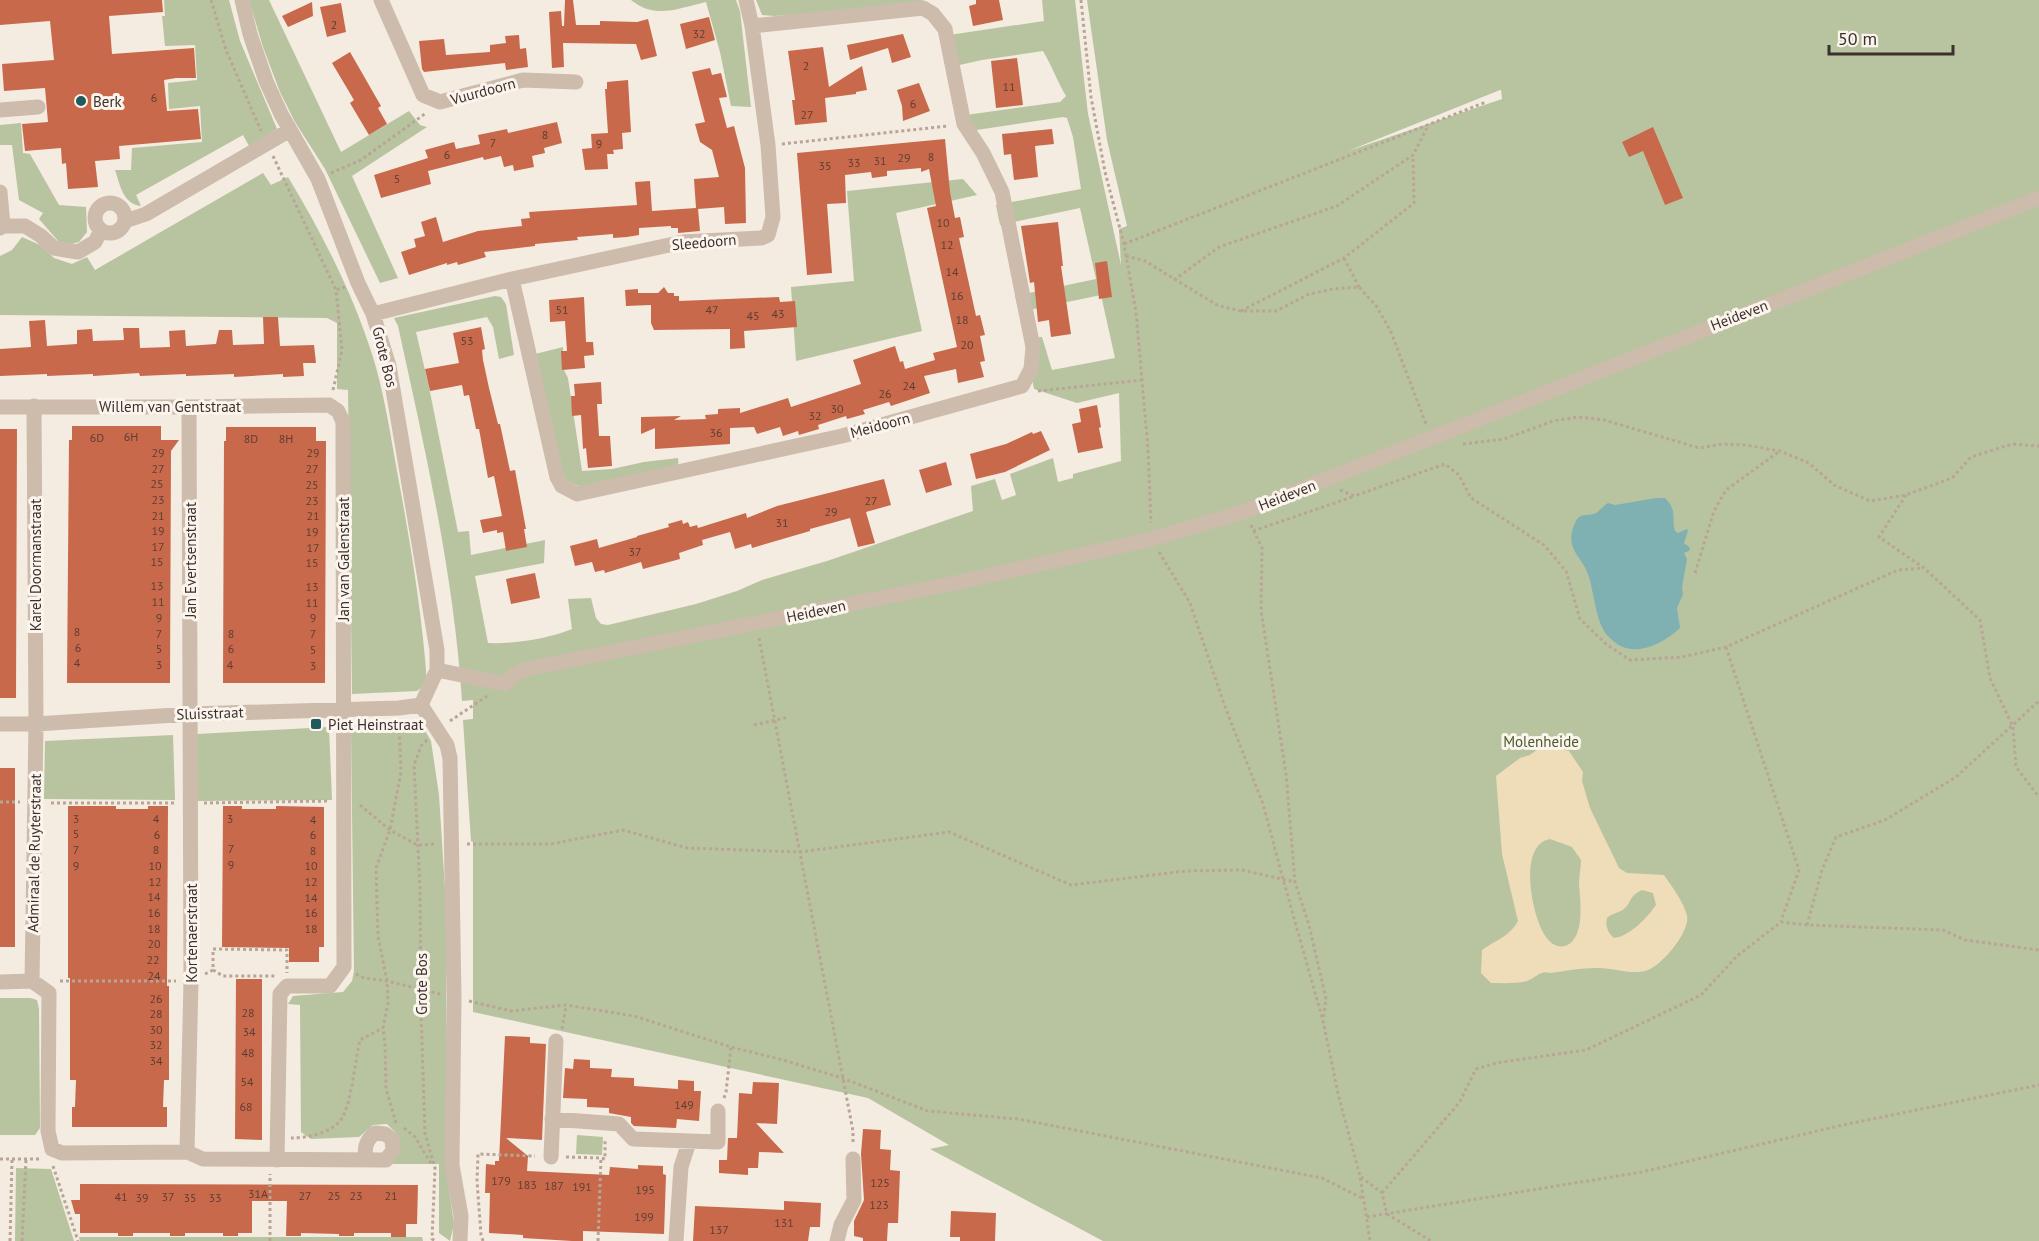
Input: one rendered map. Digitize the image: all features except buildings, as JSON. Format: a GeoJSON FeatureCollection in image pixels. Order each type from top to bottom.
{"type":"FeatureCollection","features":[{"type":"Feature","properties":{"kind":"street","name":"Grote Bos"},"geometry":{"type":"LineString","coordinates":[[242,0],[250,34],[266,81],[318,179],[358,283],[373,314],[389,366],[437,650],[437,670],[421,705]]}},
{"type":"Feature","properties":{"kind":"street","name":"Vuurdoorn"},"geometry":{"type":"LineString","coordinates":[[381,0],[423,95],[440,102],[523,80],[576,82]]}},
{"type":"Feature","properties":{"kind":"street","name":"Sleedoorn"},"geometry":{"type":"LineString","coordinates":[[373,314],[512,279],[683,242],[761,238],[768,235],[773,217],[768,145],[752,26],[746,0]]}},
{"type":"Feature","properties":{"kind":"street"},"geometry":{"type":"LineString","coordinates":[[752,26],[931,7],[945,28],[964,124],[1002,192],[1033,347],[1031,369],[1022,386]]}},
{"type":"Feature","properties":{"kind":"street"},"geometry":{"type":"LineString","coordinates":[[0,110],[38,107]]}},
{"type":"Feature","properties":{"kind":"street"},"geometry":{"type":"LineString","coordinates":[[125,221],[146,214],[290,130]]}},
{"type":"Feature","properties":{"kind":"street"},"geometry":{"type":"LineString","coordinates":[[0,192],[2,227],[25,226],[54,248],[78,252],[95,242],[101,230]]}},
{"type":"Feature","properties":{"kind":"street","name":"Heideven"},"geometry":{"type":"LineString","coordinates":[[505,684],[515,674],[526,669],[955,583],[1152,539],[1246,511],[2039,198]]}},
{"type":"Feature","properties":{"kind":"street"},"geometry":{"type":"LineString","coordinates":[[109,202],[118,205],[124,212],[125,221],[120,230],[110,233],[101,230],[96,222],[95,213],[100,206],[109,202]]}},
{"type":"Feature","properties":{"kind":"street","name":"Meidoorn"},"geometry":{"type":"LineString","coordinates":[[512,279],[556,477],[562,486],[577,494],[842,436],[1022,386]]}},
{"type":"Feature","properties":{"kind":"street","name":"Willem van Gentstraat"},"geometry":{"type":"LineString","coordinates":[[0,406],[334,408]]}},
{"type":"Feature","properties":{"kind":"street","name":"Karel Doormanstraat"},"geometry":{"type":"LineString","coordinates":[[34,406],[36,724]]}},
{"type":"Feature","properties":{"kind":"street","name":"Jan Evertsenstraat"},"geometry":{"type":"LineString","coordinates":[[189,407],[191,714]]}},
{"type":"Feature","properties":{"kind":"street","name":"Jan van Galenstraat"},"geometry":{"type":"LineString","coordinates":[[334,408],[343,422],[343,708]]}},
{"type":"Feature","properties":{"kind":"street"},"geometry":{"type":"LineString","coordinates":[[437,670],[505,684]]}},
{"type":"Feature","properties":{"kind":"street"},"geometry":{"type":"LineString","coordinates":[[421,705],[447,745],[450,758],[454,997],[452,1165],[460,1216],[460,1241]]}},
{"type":"Feature","properties":{"kind":"street","name":"Sluisstraat"},"geometry":{"type":"LineString","coordinates":[[0,724],[36,724],[191,714],[399,708],[421,705]]}},
{"type":"Feature","properties":{"kind":"street"},"geometry":{"type":"LineString","coordinates":[[277,1160],[280,994],[287,986],[330,986],[344,967],[343,708]]}},
{"type":"Feature","properties":{"kind":"street","name":"Kortenaerstraat"},"geometry":{"type":"LineString","coordinates":[[187,1152],[191,981],[191,714]]}},
{"type":"Feature","properties":{"kind":"street","name":"Admiraal de Ruyterstraat"},"geometry":{"type":"LineString","coordinates":[[32,981],[36,724]]}},
{"type":"Feature","properties":{"kind":"street"},"geometry":{"type":"LineString","coordinates":[[0,982],[32,981],[49,993],[48,1154],[187,1152],[202,1159],[365,1160]]}},
{"type":"Feature","properties":{"kind":"street"},"geometry":{"type":"LineString","coordinates":[[551,1157],[556,1041]]}},
{"type":"Feature","properties":{"kind":"street"},"geometry":{"type":"LineString","coordinates":[[552,1119],[619,1124],[633,1139],[718,1142],[718,1111]]}},
{"type":"Feature","properties":{"kind":"street"},"geometry":{"type":"LineString","coordinates":[[676,1241],[681,1167],[689,1142]]}},
{"type":"Feature","properties":{"kind":"street"},"geometry":{"type":"LineString","coordinates":[[837,1241],[841,1225],[854,1200],[853,1159]]}},
{"type":"Feature","properties":{"kind":"path"},"geometry":{"type":"LineString","coordinates":[[211,0],[226,50],[336,290],[342,350],[334,408]]}},
{"type":"Feature","properties":{"kind":"path"},"geometry":{"type":"LineString","coordinates":[[1081,0],[1091,97],[1105,172],[1124,244],[1136,312],[1148,449],[1152,539],[1190,603],[1224,704],[1263,804],[1323,1021],[1339,1098],[1360,1176],[1370,1241]]}},
{"type":"Feature","properties":{"kind":"path"},"geometry":{"type":"LineString","coordinates":[[318,179],[362,160],[440,102]]}},
{"type":"Feature","properties":{"kind":"path"},"geometry":{"type":"LineString","coordinates":[[1124,244],[1486,102]]}},
{"type":"Feature","properties":{"kind":"path"},"geometry":{"type":"LineString","coordinates":[[768,145],[964,124]]}},
{"type":"Feature","properties":{"kind":"path"},"geometry":{"type":"LineString","coordinates":[[1173,280],[1219,247],[1336,206],[1413,154],[1428,126]]}},
{"type":"Feature","properties":{"kind":"path"},"geometry":{"type":"LineString","coordinates":[[1240,311],[1344,258],[1414,203],[1413,154]]}},
{"type":"Feature","properties":{"kind":"path"},"geometry":{"type":"LineString","coordinates":[[1344,258],[1359,287]]}},
{"type":"Feature","properties":{"kind":"path"},"geometry":{"type":"LineString","coordinates":[[336,290],[358,283]]}},
{"type":"Feature","properties":{"kind":"path"},"geometry":{"type":"LineString","coordinates":[[1022,386],[1034,392],[1143,380]]}},
{"type":"Feature","properties":{"kind":"path"},"geometry":{"type":"LineString","coordinates":[[1695,573],[1714,511],[1726,490],[1780,451]]}},
{"type":"Feature","properties":{"kind":"path"},"geometry":{"type":"LineString","coordinates":[[1253,531],[1445,464],[1459,475],[1471,498],[1544,545],[1566,571],[1580,619],[1614,650],[1630,660],[1682,657],[1726,647],[1898,570],[1924,568]]}},
{"type":"Feature","properties":{"kind":"path"},"geometry":{"type":"LineString","coordinates":[[1322,482],[1354,496]]}},
{"type":"Feature","properties":{"kind":"path"},"geometry":{"type":"LineString","coordinates":[[1906,495],[1879,537],[1924,568],[1980,620],[1990,678],[2013,727],[2016,767],[2039,797]]}},
{"type":"Feature","properties":{"kind":"path"},"geometry":{"type":"LineString","coordinates":[[1246,511],[1262,548],[1261,610],[1286,774],[1295,882],[1326,999],[1323,1021]]}},
{"type":"Feature","properties":{"kind":"path"},"geometry":{"type":"LineString","coordinates":[[756,624],[853,1131]]}},
{"type":"Feature","properties":{"kind":"path"},"geometry":{"type":"LineString","coordinates":[[1382,1192],[1459,1102],[1476,1069],[1496,1063],[1586,1050],[1701,995],[1737,956],[1781,922],[1799,870],[1726,647]]}},
{"type":"Feature","properties":{"kind":"path"},"geometry":{"type":"LineString","coordinates":[[436,731],[505,684]]}},
{"type":"Feature","properties":{"kind":"path"},"geometry":{"type":"LineString","coordinates":[[1807,926],[1822,870],[1836,837],[1885,820],[1956,777],[2039,701]]}},
{"type":"Feature","properties":{"kind":"path"},"geometry":{"type":"LineString","coordinates":[[399,708],[401,772],[390,830],[376,868],[378,936],[387,981],[388,1003],[383,1028],[386,1089],[396,1123],[415,1137],[435,1168]]}},
{"type":"Feature","properties":{"kind":"path"},"geometry":{"type":"LineString","coordinates":[[754,726],[789,717]]}},
{"type":"Feature","properties":{"kind":"path","name":"Grote Bos"},"geometry":{"type":"LineString","coordinates":[[433,1240],[435,1168],[425,1134],[414,765],[421,746],[436,731]]}},
{"type":"Feature","properties":{"kind":"path"},"geometry":{"type":"LineString","coordinates":[[344,801],[359,804],[390,830],[417,845],[551,844],[623,830],[687,849],[800,852],[949,832],[1071,885],[1186,872],[1242,870],[1295,882]]}},
{"type":"Feature","properties":{"kind":"path"},"geometry":{"type":"LineString","coordinates":[[0,802],[34,802]]}},
{"type":"Feature","properties":{"kind":"path"},"geometry":{"type":"LineString","coordinates":[[1781,922],[1807,926],[1943,930],[1965,940],[2039,950]]}},
{"type":"Feature","properties":{"kind":"path"},"geometry":{"type":"LineString","coordinates":[[344,967],[364,978],[387,981],[511,1011],[566,1005],[634,1016],[731,1047],[842,1078],[928,1111],[1018,1119],[1322,1178],[1364,1199]]}},
{"type":"Feature","properties":{"kind":"path"},"geometry":{"type":"LineString","coordinates":[[213,970],[224,976],[276,976]]}},
{"type":"Feature","properties":{"kind":"path"},"geometry":{"type":"LineString","coordinates":[[556,1041],[564,1026],[566,1005]]}},
{"type":"Feature","properties":{"kind":"path"},"geometry":{"type":"LineString","coordinates":[[278,1139],[306,1138],[334,1127],[342,1118],[360,1040],[383,1028]]}},
{"type":"Feature","properties":{"kind":"path"},"geometry":{"type":"LineString","coordinates":[[718,1111],[726,1092],[731,1047]]}},
{"type":"Feature","properties":{"kind":"path"},"geometry":{"type":"LineString","coordinates":[[1367,1217],[1642,1172],[1843,1125],[2039,1084]]}},
{"type":"Feature","properties":{"kind":"path"},"geometry":{"type":"LineString","coordinates":[[483,1241],[477,1181],[478,1154],[605,1159],[605,1138],[633,1139]]}},
{"type":"Feature","properties":{"kind":"path"},"geometry":{"type":"LineString","coordinates":[[0,1159],[26,1159],[48,1154],[78,1241]]}},
{"type":"Feature","properties":{"kind":"path"},"geometry":{"type":"LineString","coordinates":[[598,1241],[601,1158]]}},
{"type":"Feature","properties":{"kind":"path"},"geometry":{"type":"LineString","coordinates":[[22,1241],[26,1159]]}},
{"type":"Feature","properties":{"kind":"path"},"geometry":{"type":"LineString","coordinates":[[10,1241],[12,1160]]}},
{"type":"Feature","properties":{"kind":"path"},"geometry":{"type":"LineString","coordinates":[[270,1241],[270,1167],[277,1160]]}},
{"type":"Feature","properties":{"kind":"path"},"geometry":{"type":"LineString","coordinates":[[1360,1176],[1382,1192],[1388,1214],[1431,1241]]}},
{"type":"Feature","properties":{"kind":"green space"},"geometry":{"type":"Polygon","coordinates":[[[164,0],[229,0],[240,41],[277,129],[249,146],[243,135],[136,195],[141,206],[126,198],[115,170],[131,170],[132,148],[202,142],[200,106],[169,109],[168,83],[197,80],[195,45],[165,46],[162,16],[165,16],[164,0]]]}},
{"type":"Feature","properties":{"kind":"green space"},"geometry":{"type":"Polygon","coordinates":[[[249,0],[269,0],[341,152],[409,111],[420,125],[427,127],[352,176],[398,278],[380,283],[325,169],[295,122],[280,92],[249,0]]]}},
{"type":"Feature","properties":{"kind":"green space"},"geometry":{"type":"Polygon","coordinates":[[[631,0],[736,0],[740,11],[751,107],[731,106],[720,52],[706,2],[658,11],[649,10],[631,0]]]}},
{"type":"Feature","properties":{"kind":"green space"},"geometry":{"type":"Polygon","coordinates":[[[756,0],[923,0],[924,5],[774,16],[762,15],[756,0]]]}},
{"type":"Feature","properties":{"kind":"green space","name":"Molenheide"},"geometry":{"type":"Polygon","coordinates":[[[1042,0],[1075,0],[1088,114],[1121,265],[1119,229],[1127,226],[1107,140],[1087,0],[2039,0],[2039,1241],[1103,1241],[930,1149],[949,1145],[868,1098],[473,1012],[473,842],[471,841],[463,720],[473,719],[473,700],[462,701],[452,607],[437,512],[398,326],[394,318],[495,296],[501,297],[506,304],[514,355],[499,359],[493,327],[487,317],[416,332],[458,532],[469,531],[471,555],[545,540],[544,563],[475,576],[488,643],[531,640],[572,629],[568,599],[591,598],[596,618],[601,624],[608,625],[696,604],[737,591],[762,580],[827,561],[973,511],[971,486],[995,479],[1002,500],[1016,495],[1010,474],[1053,458],[1058,482],[1073,478],[1073,474],[1121,461],[1119,393],[1077,403],[1034,389],[1024,338],[1042,337],[1052,370],[1115,358],[1101,295],[1019,312],[1015,296],[1096,279],[1080,208],[1000,225],[996,205],[1081,189],[1073,137],[1067,118],[970,131],[966,115],[1060,102],[1066,96],[1043,51],[955,66],[949,35],[1044,21],[1042,0]],[[1500,90],[1348,151],[1502,99],[1500,90]]]}},
{"type":"Feature","properties":{"kind":"green space"},"geometry":{"type":"Polygon","coordinates":[[[21,123],[23,153],[30,154],[59,205],[86,207],[87,232],[79,242],[71,244],[59,242],[39,219],[43,213],[19,200],[12,145],[0,145],[0,125],[21,123]]]}},
{"type":"Feature","properties":{"kind":"green space"},"geometry":{"type":"Polygon","coordinates":[[[263,173],[271,185],[288,177],[335,263],[372,354],[389,427],[419,603],[427,683],[417,691],[352,694],[348,390],[337,389],[337,323],[327,318],[0,315],[0,256],[12,250],[22,237],[40,245],[54,258],[72,264],[87,257],[95,270],[263,173]]]}},
{"type":"Feature","properties":{"kind":"green space"},"geometry":{"type":"Polygon","coordinates":[[[963,179],[977,195],[896,213],[922,331],[796,361],[791,287],[854,281],[847,191],[963,179]]]}},
{"type":"Feature","properties":{"kind":"green space"},"geometry":{"type":"Polygon","coordinates":[[[563,347],[563,368],[568,378],[582,471],[612,469],[678,458],[679,474],[583,488],[558,477],[535,354],[563,347]]]}},
{"type":"Feature","properties":{"kind":"green space"},"geometry":{"type":"Polygon","coordinates":[[[402,722],[417,724],[424,729],[431,741],[439,795],[446,904],[446,1169],[454,1224],[450,1241],[439,1233],[439,1164],[391,1164],[400,1148],[398,1135],[387,1124],[373,1125],[359,1137],[311,1139],[301,1132],[300,1005],[288,1004],[293,996],[343,992],[352,981],[354,971],[351,730],[352,726],[402,722]]]}},
{"type":"Feature","properties":{"kind":"green space"},"geometry":{"type":"Polygon","coordinates":[[[329,727],[332,800],[197,801],[197,734],[329,727]]]}},
{"type":"Feature","properties":{"kind":"green space"},"geometry":{"type":"Polygon","coordinates":[[[173,735],[175,800],[44,799],[45,741],[173,735]]]}},
{"type":"Feature","properties":{"kind":"green space"},"geometry":{"type":"Polygon","coordinates":[[[0,998],[37,1000],[40,1128],[35,1135],[0,1135],[0,998]]]}},
{"type":"Feature","properties":{"kind":"green space"},"geometry":{"type":"Polygon","coordinates":[[[577,1135],[603,1137],[602,1155],[576,1154],[577,1135]]]}},
{"type":"Feature","properties":{"kind":"green space"},"geometry":{"type":"Polygon","coordinates":[[[16,1168],[51,1169],[74,1241],[15,1241],[16,1168]]]}},
{"type":"Feature","properties":{"kind":"green space"},"geometry":{"type":"Polygon","coordinates":[[[79,1237],[422,1237],[423,1241],[80,1241],[79,1237]]]}},
{"type":"Feature","properties":{"kind":"sand"},"geometry":{"type":"Polygon","coordinates":[[[1546,743],[1556,743],[1561,749],[1569,751],[1583,772],[1582,781],[1590,808],[1619,868],[1627,873],[1664,875],[1683,905],[1687,923],[1680,939],[1660,962],[1648,970],[1629,972],[1585,968],[1541,973],[1518,983],[1491,983],[1481,973],[1482,950],[1507,934],[1518,921],[1502,854],[1496,776],[1520,758],[1530,755],[1546,743]],[[1550,839],[1540,844],[1533,854],[1530,883],[1532,899],[1546,937],[1557,946],[1565,946],[1572,942],[1579,927],[1581,860],[1572,847],[1550,839]],[[1642,890],[1623,910],[1607,918],[1606,924],[1614,938],[1632,930],[1656,905],[1653,893],[1642,890]]]}},
{"type":"Feature","properties":{"kind":"water"},"geometry":{"type":"Polygon","coordinates":[[[1665,498],[1669,503],[1675,531],[1678,533],[1687,529],[1688,531],[1684,543],[1690,548],[1684,553],[1687,559],[1683,594],[1677,608],[1680,628],[1663,641],[1653,645],[1644,648],[1625,648],[1616,643],[1603,629],[1589,577],[1571,540],[1572,532],[1578,518],[1598,512],[1608,503],[1615,505],[1665,498]]]}},
{"type":"Feature","properties":{"kind":"place","name":"Berk"},"geometry":{"type":"Point","coordinates":[81,101]}},
{"type":"Feature","properties":{"kind":"place","name":"Piet Heinstraat"},"geometry":{"type":"Point","coordinates":[316,724]}}]}
